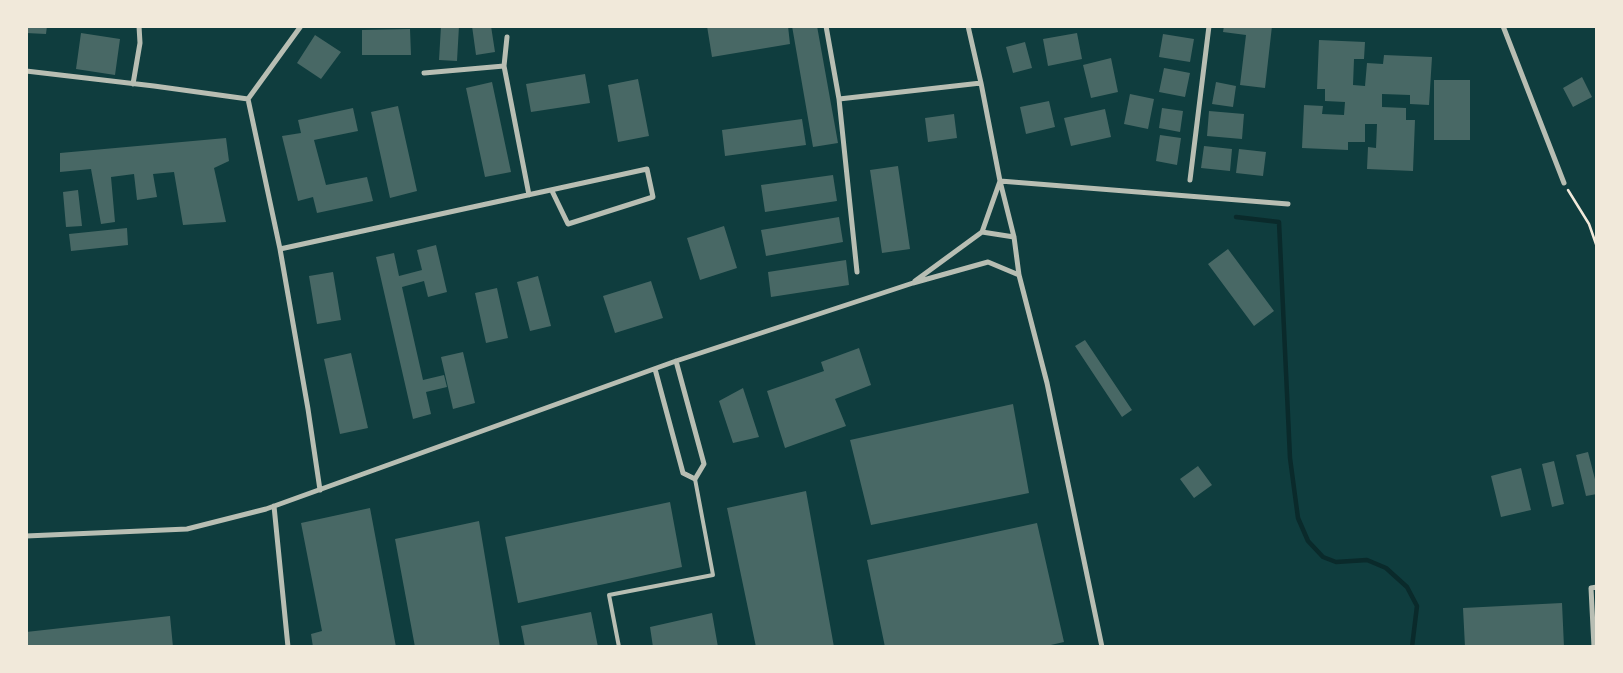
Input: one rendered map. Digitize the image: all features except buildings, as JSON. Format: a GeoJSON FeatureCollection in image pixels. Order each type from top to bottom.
{"type":"FeatureCollection","features":[{"type":"Feature","properties":{"kind":"street"},"geometry":{"type":"LineString","coordinates":[[133,84],[140,43],[139,26]]}},
{"type":"Feature","properties":{"kind":"street"},"geometry":{"type":"LineString","coordinates":[[301,26],[248,99],[280,249],[320,490]]}},
{"type":"Feature","properties":{"kind":"street"},"geometry":{"type":"LineString","coordinates":[[826,26],[839,99],[857,272]]}},
{"type":"Feature","properties":{"kind":"street"},"geometry":{"type":"LineString","coordinates":[[968,26],[1000,181],[1014,237],[1019,275],[1047,383],[1102,647]]}},
{"type":"Feature","properties":{"kind":"street"},"geometry":{"type":"LineString","coordinates":[[1190,180],[1209,26]]}},
{"type":"Feature","properties":{"kind":"street"},"geometry":{"type":"LineString","coordinates":[[1503,26],[1564,183]]}},
{"type":"Feature","properties":{"kind":"street"},"geometry":{"type":"LineString","coordinates":[[507,37],[504,66],[529,196]]}},
{"type":"Feature","properties":{"kind":"street"},"geometry":{"type":"LineString","coordinates":[[424,73],[504,66]]}},
{"type":"Feature","properties":{"kind":"street"},"geometry":{"type":"LineString","coordinates":[[26,71],[248,99]]}},
{"type":"Feature","properties":{"kind":"street"},"geometry":{"type":"LineString","coordinates":[[839,99],[981,83]]}},
{"type":"Feature","properties":{"kind":"street"},"geometry":{"type":"LineString","coordinates":[[280,249],[648,169],[652,197],[568,224],[552,190]]}},
{"type":"Feature","properties":{"kind":"street"},"geometry":{"type":"LineString","coordinates":[[1000,181],[1288,204]]}},
{"type":"Feature","properties":{"kind":"street"},"geometry":{"type":"LineString","coordinates":[[912,283],[982,232],[1000,181]]}},
{"type":"Feature","properties":{"kind":"street"},"geometry":{"type":"LineString","coordinates":[[982,232],[1014,237]]}},
{"type":"Feature","properties":{"kind":"street"},"geometry":{"type":"LineString","coordinates":[[26,536],[187,529],[274,506],[676,361],[912,283],[988,262],[1019,275]]}},
{"type":"Feature","properties":{"kind":"street"},"geometry":{"type":"LineString","coordinates":[[655,369],[683,473],[695,479],[704,464],[676,361]]}},
{"type":"Feature","properties":{"kind":"street"},"geometry":{"type":"LineString","coordinates":[[274,506],[288,647]]}},
{"type":"Feature","properties":{"kind":"street"},"geometry":{"type":"LineString","coordinates":[[1594,647],[1591,588],[1597,588]]}},
{"type":"Feature","properties":{"kind":"lane"},"geometry":{"type":"LineString","coordinates":[[619,647],[609,595],[713,575],[695,479]]}},
{"type":"Feature","properties":{"kind":"path"},"geometry":{"type":"LineString","coordinates":[[1564,183],[1589,224],[1597,246]]}},
{"type":"Feature","properties":{"kind":"waterway"},"geometry":{"type":"LineString","coordinates":[[1236,217],[1279,222],[1290,458],[1298,518],[1308,541],[1323,557],[1336,562],[1367,560],[1386,568],[1407,587],[1417,606],[1412,647]]}}]}
